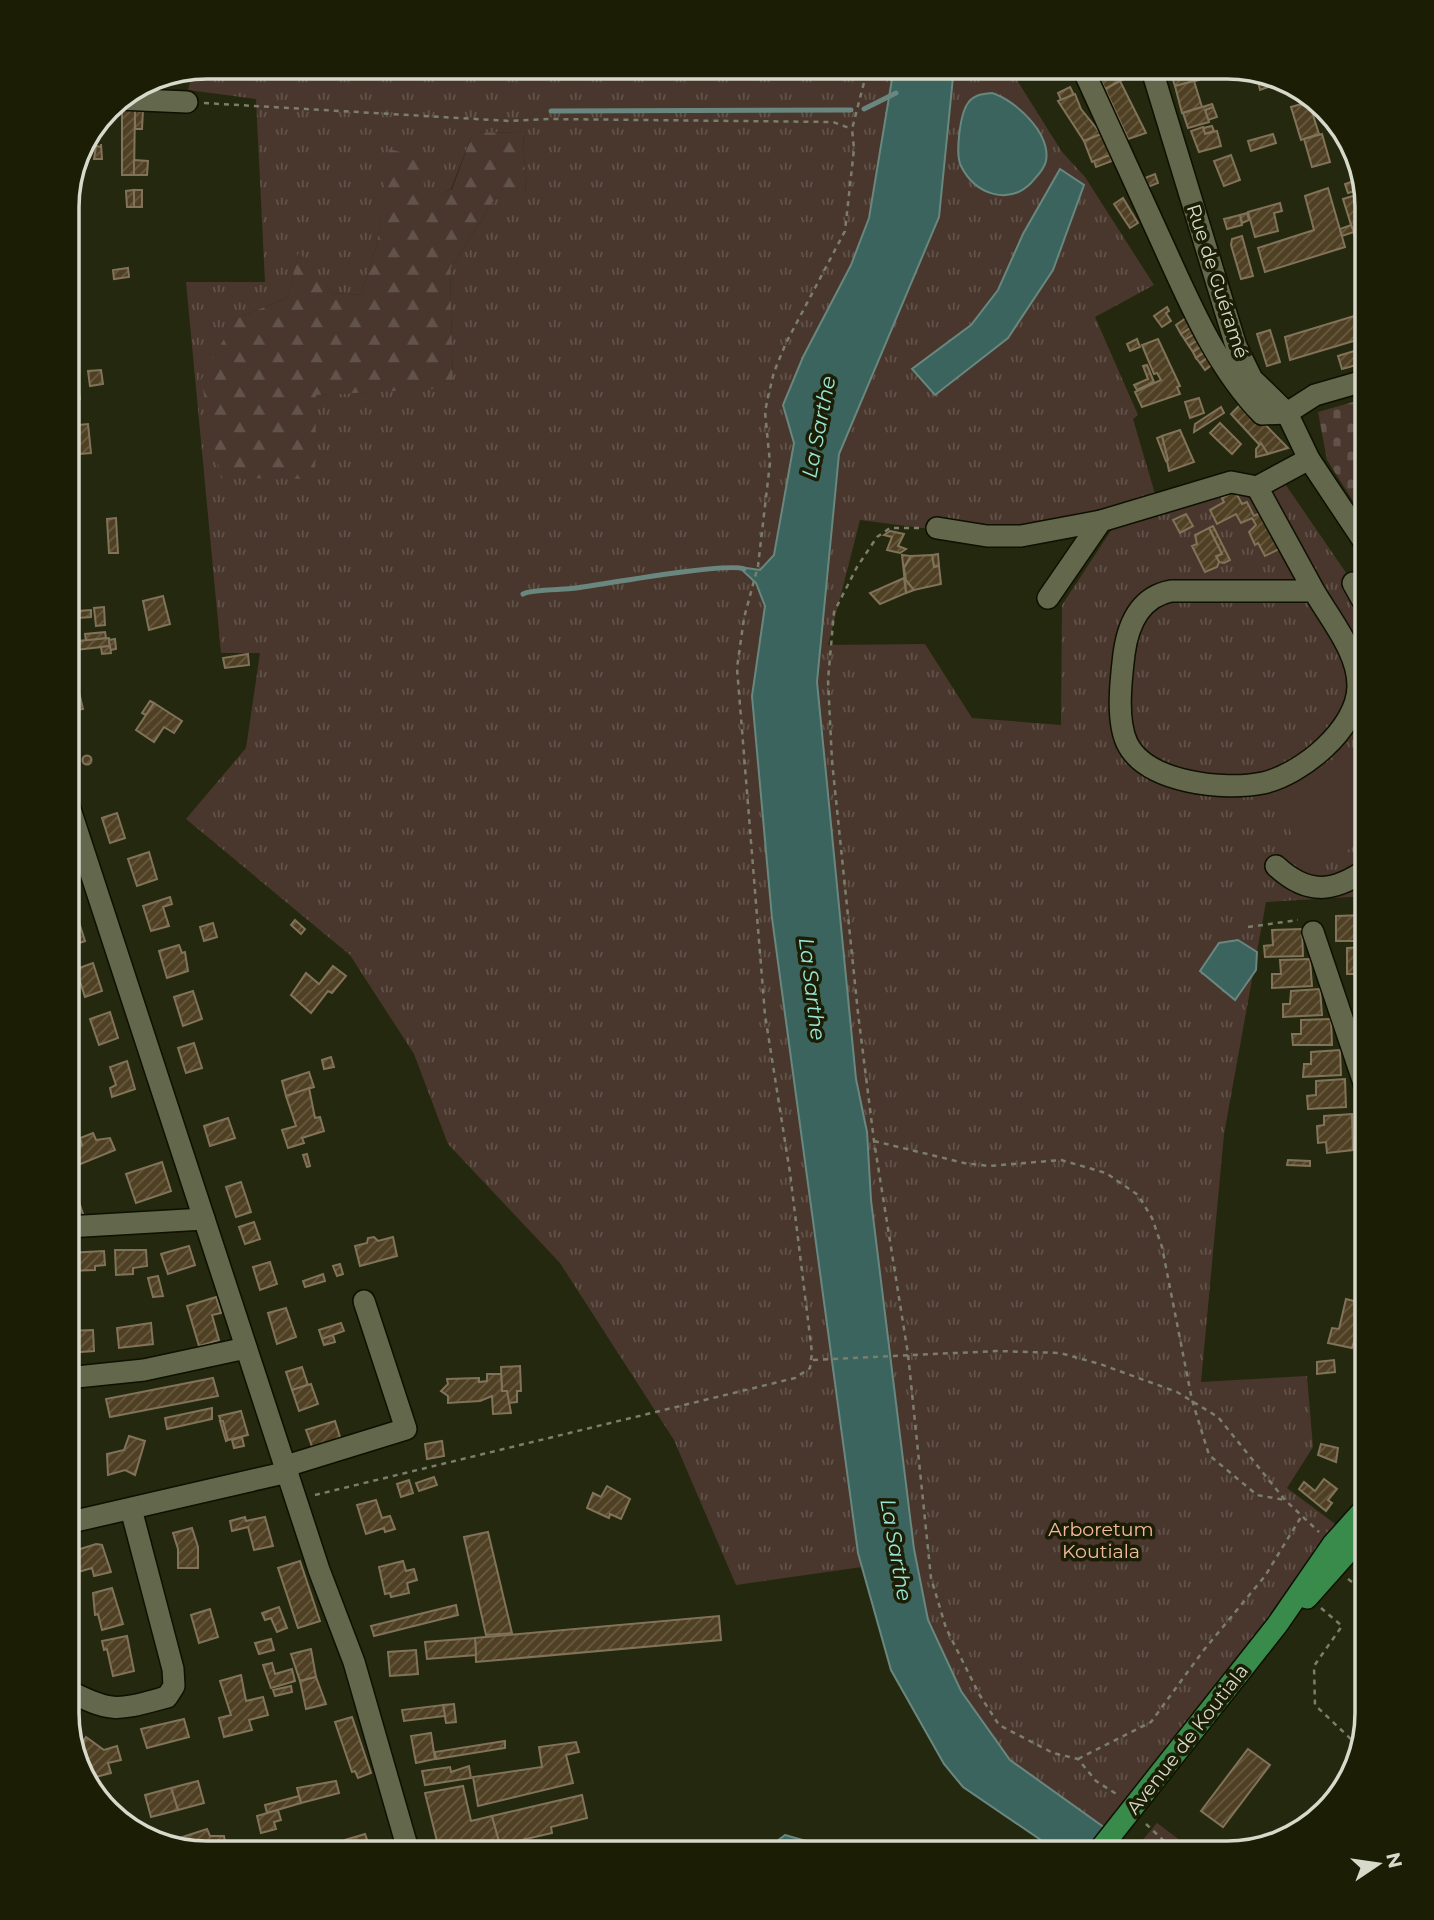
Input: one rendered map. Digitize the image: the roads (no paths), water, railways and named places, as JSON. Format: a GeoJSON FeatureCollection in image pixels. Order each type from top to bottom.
{"type":"FeatureCollection","features":[{"type":"Feature","properties":{"kind":"main road","name":"Avenue de Koutiala"},"geometry":{"type":"LineString","coordinates":[[1107,1841],[1277,1625],[1333,1544],[1355,1519]]}},
{"type":"Feature","properties":{"kind":"main road","name":"Avenue de Koutiala"},"geometry":{"type":"LineString","coordinates":[[1277,1625],[1306,1598],[1355,1541]]}},
{"type":"Feature","properties":{"kind":"street"},"geometry":{"type":"LineString","coordinates":[[1088,79],[1206,334],[1243,395],[1262,414],[1287,413],[1315,395],[1355,383]]}},
{"type":"Feature","properties":{"kind":"street","name":"Rue de Guéramé"},"geometry":{"type":"LineString","coordinates":[[1155,79],[1236,346],[1252,379],[1287,413],[1309,459],[1355,528]]}},
{"type":"Feature","properties":{"kind":"street"},"geometry":{"type":"LineString","coordinates":[[135,100],[187,102]]}},
{"type":"Feature","properties":{"kind":"street"},"geometry":{"type":"LineString","coordinates":[[937,528],[985,536],[1021,537],[1101,521],[1231,482],[1257,487],[1309,459]]}},
{"type":"Feature","properties":{"kind":"street"},"geometry":{"type":"LineString","coordinates":[[1257,487],[1355,665]]}},
{"type":"Feature","properties":{"kind":"street"},"geometry":{"type":"LineString","coordinates":[[1048,598],[1101,521]]}},
{"type":"Feature","properties":{"kind":"street"},"geometry":{"type":"LineString","coordinates":[[1353,583],[1355,587]]}},
{"type":"Feature","properties":{"kind":"street"},"geometry":{"type":"LineString","coordinates":[[1314,591],[1171,591],[1157,594],[1136,613],[1124,652],[1122,716],[1127,743],[1148,766],[1179,780],[1224,785],[1264,782],[1301,765],[1334,738],[1351,719],[1355,710]]}},
{"type":"Feature","properties":{"kind":"street"},"geometry":{"type":"LineString","coordinates":[[79,837],[319,1570],[358,1675],[382,1750],[387,1785],[405,1841]]}},
{"type":"Feature","properties":{"kind":"street"},"geometry":{"type":"LineString","coordinates":[[1276,866],[1295,883],[1318,888],[1355,878]]}},
{"type":"Feature","properties":{"kind":"street"},"geometry":{"type":"LineString","coordinates":[[1313,932],[1355,1056]]}},
{"type":"Feature","properties":{"kind":"street"},"geometry":{"type":"LineString","coordinates":[[79,1226],[204,1219]]}},
{"type":"Feature","properties":{"kind":"street"},"geometry":{"type":"LineString","coordinates":[[79,1520],[287,1469],[406,1429],[364,1301]]}},
{"type":"Feature","properties":{"kind":"street"},"geometry":{"type":"LineString","coordinates":[[79,1377],[144,1370],[246,1348]]}},
{"type":"Feature","properties":{"kind":"street"},"geometry":{"type":"LineString","coordinates":[[79,1697],[100,1708],[121,1710],[167,1697],[174,1686],[173,1669],[131,1509]]}},
{"type":"Feature","properties":{"kind":"water","name":"La Sarthe"},"geometry":{"type":"Polygon","coordinates":[[[892,79],[953,79],[939,217],[839,454],[817,682],[856,1079],[867,1132],[871,1200],[914,1549],[928,1620],[961,1691],[1010,1760],[1123,1841],[1042,1841],[963,1787],[944,1764],[891,1670],[858,1553],[772,918],[752,696],[765,606],[756,583],[739,567],[760,570],[774,555],[794,443],[783,405],[803,357],[851,265],[869,218],[892,79]]]}},
{"type":"Feature","properties":{"kind":"water"},"geometry":{"type":"Polygon","coordinates":[[[992,93],[1011,103],[1030,119],[1046,150],[1046,161],[1040,173],[1022,190],[1012,194],[993,194],[983,190],[967,176],[959,160],[959,134],[965,108],[973,98],[992,93]]]}},
{"type":"Feature","properties":{"kind":"water"},"geometry":{"type":"Polygon","coordinates":[[[1060,169],[1084,185],[1053,270],[1008,338],[935,395],[912,369],[971,325],[998,290],[1023,234],[1060,169]]]}},
{"type":"Feature","properties":{"kind":"water"},"geometry":{"type":"Polygon","coordinates":[[[1238,940],[1257,952],[1256,970],[1235,1000],[1200,971],[1219,943],[1238,940]]]}},
{"type":"Feature","properties":{"kind":"water"},"geometry":{"type":"Polygon","coordinates":[[[785,1835],[806,1841],[777,1841],[785,1835]]]}},
{"type":"Feature","properties":{"kind":"waterway"},"geometry":{"type":"LineString","coordinates":[[864,109],[896,93]]}},
{"type":"Feature","properties":{"kind":"waterway"},"geometry":{"type":"LineString","coordinates":[[551,111],[851,110]]}},
{"type":"Feature","properties":{"kind":"waterway"},"geometry":{"type":"LineString","coordinates":[[523,594],[714,568],[744,569]]}},
{"type":"Feature","properties":{"kind":"park label","name":"Arboretum Koutiala"},"geometry":{"type":"Point","coordinates":[1101,1540]}}]}
